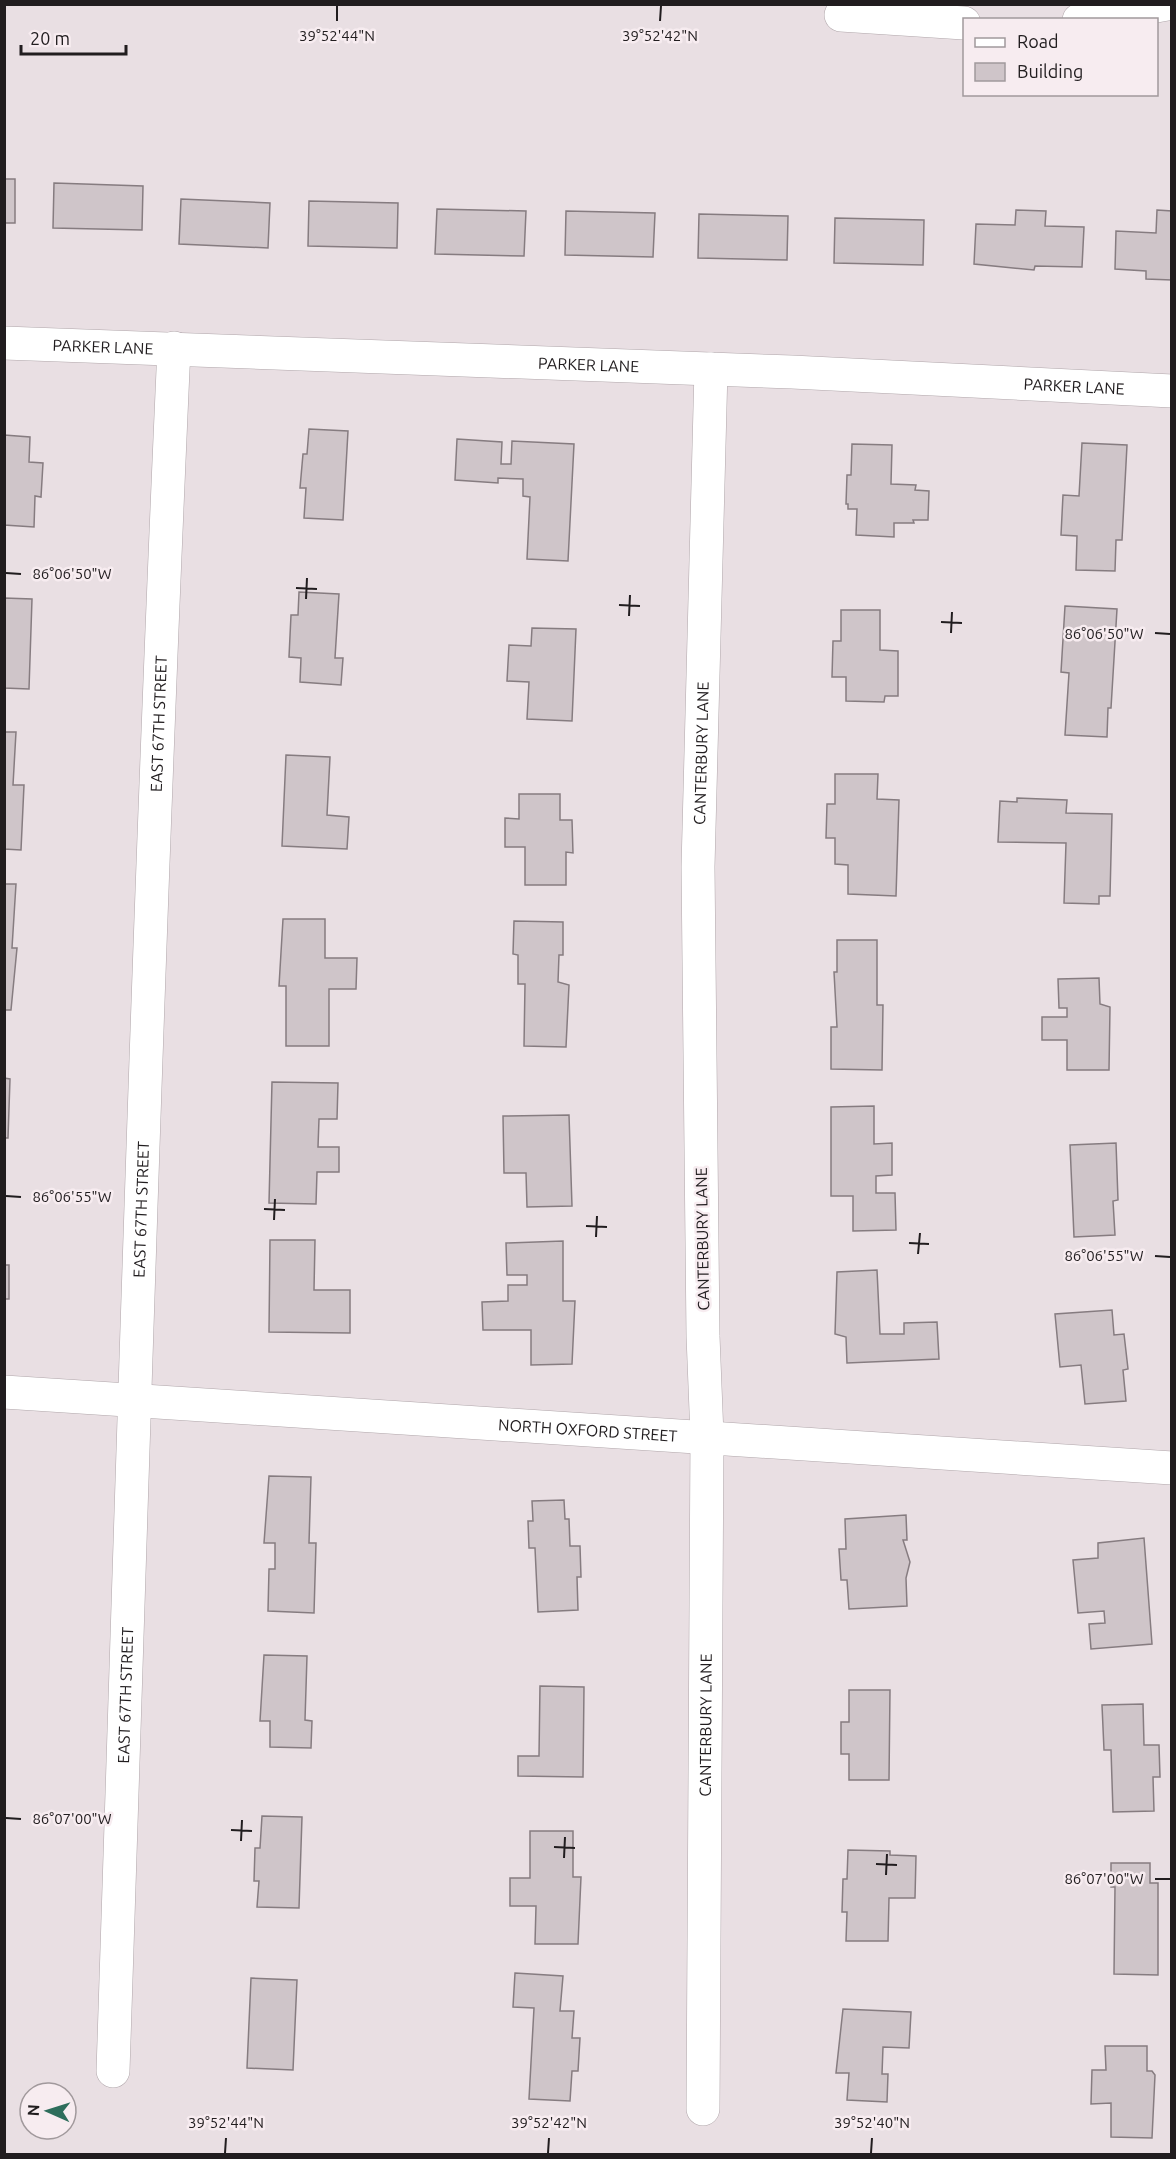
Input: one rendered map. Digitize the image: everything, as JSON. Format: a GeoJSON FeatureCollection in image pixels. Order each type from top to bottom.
{"type":"FeatureCollection","features":[{"type":"Feature","properties":{"kind":"street"},"geometry":{"type":"LineString","coordinates":[[1090,18],[1167,4]]}},
{"type":"Feature","properties":{"kind":"street"},"geometry":{"type":"LineString","coordinates":[[841,15],[963,22]]}},
{"type":"Feature","properties":{"kind":"street","name":"PARKER LANE"},"geometry":{"type":"LineString","coordinates":[[4,343],[711,369],[1172,391]]}},
{"type":"Feature","properties":{"kind":"street","name":"EAST 67TH STREET"},"geometry":{"type":"LineString","coordinates":[[113,2071],[136,1400],[140,1178],[174,348]]}},
{"type":"Feature","properties":{"kind":"street","name":"CANTERBURY LANE"},"geometry":{"type":"LineString","coordinates":[[703,2109],[707,1436],[703,1336],[698,867],[711,369]]}},
{"type":"Feature","properties":{"kind":"street","name":"NORTH OXFORD STREET"},"geometry":{"type":"LineString","coordinates":[[4,1392],[1172,1468]]}},
{"type":"Feature","properties":{"kind":"building"},"geometry":{"type":"Polygon","coordinates":[[[4,179],[15,179],[15,223],[4,223],[4,179]]]}},
{"type":"Feature","properties":{"kind":"building"},"geometry":{"type":"Polygon","coordinates":[[[54,183],[143,186],[142,230],[53,228],[54,183]]]}},
{"type":"Feature","properties":{"kind":"building"},"geometry":{"type":"Polygon","coordinates":[[[181,199],[270,203],[268,248],[179,244],[181,199]]]}},
{"type":"Feature","properties":{"kind":"building"},"geometry":{"type":"Polygon","coordinates":[[[309,201],[398,203],[397,248],[308,246],[309,201]]]}},
{"type":"Feature","properties":{"kind":"building"},"geometry":{"type":"Polygon","coordinates":[[[437,209],[526,211],[524,256],[435,254],[437,209]]]}},
{"type":"Feature","properties":{"kind":"building"},"geometry":{"type":"Polygon","coordinates":[[[1016,210],[1046,211],[1045,226],[1084,227],[1082,267],[1035,266],[1034,270],[974,264],[976,224],[1015,225],[1016,210]]]}},
{"type":"Feature","properties":{"kind":"building"},"geometry":{"type":"Polygon","coordinates":[[[1157,210],[1172,211],[1172,280],[1146,279],[1146,271],[1115,269],[1116,231],[1156,233],[1157,210]]]}},
{"type":"Feature","properties":{"kind":"building"},"geometry":{"type":"Polygon","coordinates":[[[566,211],[655,213],[653,257],[565,255],[566,211]]]}},
{"type":"Feature","properties":{"kind":"building"},"geometry":{"type":"Polygon","coordinates":[[[699,214],[788,216],[787,260],[698,258],[699,214]]]}},
{"type":"Feature","properties":{"kind":"building"},"geometry":{"type":"Polygon","coordinates":[[[835,218],[924,220],[923,265],[834,263],[835,218]]]}},
{"type":"Feature","properties":{"kind":"building"},"geometry":{"type":"Polygon","coordinates":[[[309,429],[348,431],[343,520],[304,518],[306,488],[300,488],[303,454],[307,454],[309,429]]]}},
{"type":"Feature","properties":{"kind":"building"},"geometry":{"type":"Polygon","coordinates":[[[4,435],[30,437],[29,462],[43,463],[41,497],[35,496],[34,527],[4,525],[4,435]]]}},
{"type":"Feature","properties":{"kind":"building"},"geometry":{"type":"Polygon","coordinates":[[[457,439],[502,442],[501,464],[511,464],[512,441],[574,444],[568,561],[527,559],[530,497],[523,496],[523,479],[498,478],[498,483],[455,480],[457,439]]]}},
{"type":"Feature","properties":{"kind":"building"},"geometry":{"type":"Polygon","coordinates":[[[1082,443],[1127,445],[1122,540],[1116,540],[1115,571],[1076,570],[1077,536],[1061,535],[1063,495],[1079,496],[1082,443]]]}},
{"type":"Feature","properties":{"kind":"building"},"geometry":{"type":"Polygon","coordinates":[[[852,444],[892,445],[891,484],[916,485],[915,490],[929,491],[928,520],[894,523],[894,537],[856,535],[857,509],[848,509],[848,504],[846,504],[847,475],[851,475],[852,444]]]}},
{"type":"Feature","properties":{"kind":"building"},"geometry":{"type":"Polygon","coordinates":[[[299,592],[339,594],[335,658],[343,658],[341,685],[300,682],[301,658],[289,657],[291,615],[298,615],[299,592]]]}},
{"type":"Feature","properties":{"kind":"building"},"geometry":{"type":"Polygon","coordinates":[[[4,598],[32,599],[29,689],[4,688],[4,598]]]}},
{"type":"Feature","properties":{"kind":"building"},"geometry":{"type":"Polygon","coordinates":[[[1065,606],[1117,609],[1107,737],[1065,735],[1069,673],[1061,672],[1065,606]]]}},
{"type":"Feature","properties":{"kind":"building"},"geometry":{"type":"Polygon","coordinates":[[[841,610],[880,610],[880,650],[898,651],[898,696],[885,696],[884,702],[846,701],[846,677],[832,677],[833,641],[841,641],[841,610]]]}},
{"type":"Feature","properties":{"kind":"building"},"geometry":{"type":"Polygon","coordinates":[[[532,628],[576,629],[572,721],[527,719],[529,682],[507,681],[509,645],[531,646],[532,628]]]}},
{"type":"Feature","properties":{"kind":"building"},"geometry":{"type":"Polygon","coordinates":[[[4,732],[16,732],[13,785],[24,785],[21,850],[4,849],[4,732]]]}},
{"type":"Feature","properties":{"kind":"building"},"geometry":{"type":"Polygon","coordinates":[[[286,755],[330,757],[327,815],[349,817],[347,849],[282,846],[286,755]]]}},
{"type":"Feature","properties":{"kind":"building"},"geometry":{"type":"Polygon","coordinates":[[[835,774],[878,774],[877,799],[899,800],[896,896],[848,894],[848,865],[835,864],[835,838],[826,838],[827,804],[835,804],[835,774]]]}},
{"type":"Feature","properties":{"kind":"building"},"geometry":{"type":"Polygon","coordinates":[[[519,794],[560,794],[560,820],[572,820],[573,853],[566,852],[566,885],[525,885],[525,847],[505,847],[505,818],[519,819],[519,794]]]}},
{"type":"Feature","properties":{"kind":"building"},"geometry":{"type":"Polygon","coordinates":[[[1017,798],[1067,800],[1066,813],[1112,814],[1110,896],[1099,896],[1099,904],[1064,903],[1066,843],[998,842],[1000,801],[1017,802],[1017,798]]]}},
{"type":"Feature","properties":{"kind":"building"},"geometry":{"type":"Polygon","coordinates":[[[4,884],[16,884],[12,948],[17,948],[11,1010],[4,1010],[4,884]]]}},
{"type":"Feature","properties":{"kind":"building"},"geometry":{"type":"Polygon","coordinates":[[[283,919],[325,919],[325,958],[357,958],[356,989],[329,989],[329,1046],[286,1046],[286,986],[279,986],[283,919]]]}},
{"type":"Feature","properties":{"kind":"building"},"geometry":{"type":"Polygon","coordinates":[[[514,921],[563,922],[563,955],[559,955],[558,982],[569,985],[566,1047],[524,1046],[525,984],[518,984],[518,955],[513,954],[514,921]]]}},
{"type":"Feature","properties":{"kind":"building"},"geometry":{"type":"Polygon","coordinates":[[[837,940],[877,940],[877,1005],[883,1005],[882,1070],[831,1069],[831,1027],[837,1027],[834,972],[837,972],[837,940]]]}},
{"type":"Feature","properties":{"kind":"building"},"geometry":{"type":"Polygon","coordinates":[[[1099,978],[1100,1004],[1110,1007],[1109,1070],[1067,1070],[1067,1040],[1042,1040],[1042,1017],[1067,1017],[1067,1008],[1059,1008],[1058,979],[1099,978]]]}},
{"type":"Feature","properties":{"kind":"building"},"geometry":{"type":"Polygon","coordinates":[[[4,1078],[10,1079],[8,1138],[4,1138],[4,1078]]]}},
{"type":"Feature","properties":{"kind":"building"},"geometry":{"type":"Polygon","coordinates":[[[272,1082],[338,1083],[337,1119],[319,1119],[318,1147],[339,1147],[339,1172],[317,1172],[316,1204],[269,1203],[272,1082]]]}},
{"type":"Feature","properties":{"kind":"building"},"geometry":{"type":"Polygon","coordinates":[[[874,1106],[874,1144],[892,1143],[892,1175],[876,1176],[876,1193],[895,1193],[896,1230],[853,1231],[853,1196],[831,1196],[831,1107],[874,1106]]]}},
{"type":"Feature","properties":{"kind":"building"},"geometry":{"type":"Polygon","coordinates":[[[569,1115],[572,1206],[527,1207],[526,1173],[504,1173],[503,1116],[569,1115]]]}},
{"type":"Feature","properties":{"kind":"building"},"geometry":{"type":"Polygon","coordinates":[[[1116,1143],[1118,1200],[1113,1201],[1115,1235],[1074,1237],[1070,1145],[1116,1143]]]}},
{"type":"Feature","properties":{"kind":"building"},"geometry":{"type":"Polygon","coordinates":[[[270,1240],[315,1240],[314,1290],[350,1290],[350,1333],[269,1332],[270,1240]]]}},
{"type":"Feature","properties":{"kind":"building"},"geometry":{"type":"Polygon","coordinates":[[[563,1241],[563,1301],[575,1301],[572,1364],[531,1365],[531,1330],[483,1330],[482,1302],[508,1301],[508,1285],[527,1285],[527,1275],[507,1275],[506,1243],[563,1241]]]}},
{"type":"Feature","properties":{"kind":"building"},"geometry":{"type":"Polygon","coordinates":[[[4,1265],[9,1265],[9,1299],[5,1299],[4,1318],[4,1265]]]}},
{"type":"Feature","properties":{"kind":"building"},"geometry":{"type":"Polygon","coordinates":[[[877,1270],[880,1334],[904,1334],[904,1323],[937,1322],[939,1359],[847,1363],[846,1337],[835,1334],[837,1272],[877,1270]]]}},
{"type":"Feature","properties":{"kind":"building"},"geometry":{"type":"Polygon","coordinates":[[[1112,1310],[1114,1335],[1124,1334],[1128,1369],[1123,1370],[1126,1401],[1085,1404],[1081,1365],[1060,1367],[1055,1314],[1112,1310]]]}},
{"type":"Feature","properties":{"kind":"building"},"geometry":{"type":"Polygon","coordinates":[[[269,1476],[311,1477],[309,1543],[316,1543],[314,1613],[268,1611],[269,1569],[275,1569],[275,1543],[264,1543],[269,1476]]]}},
{"type":"Feature","properties":{"kind":"building"},"geometry":{"type":"Polygon","coordinates":[[[564,1500],[565,1519],[569,1519],[570,1546],[580,1546],[581,1577],[577,1577],[578,1610],[538,1612],[535,1548],[529,1548],[528,1521],[533,1521],[532,1501],[564,1500]]]}},
{"type":"Feature","properties":{"kind":"building"},"geometry":{"type":"Polygon","coordinates":[[[906,1515],[907,1540],[903,1540],[910,1562],[906,1578],[907,1606],[849,1609],[847,1580],[841,1580],[839,1549],[846,1549],[845,1519],[906,1515]]]}},
{"type":"Feature","properties":{"kind":"building"},"geometry":{"type":"Polygon","coordinates":[[[1144,1538],[1152,1644],[1091,1649],[1089,1624],[1105,1623],[1104,1611],[1078,1613],[1073,1560],[1098,1558],[1098,1543],[1144,1538]]]}},
{"type":"Feature","properties":{"kind":"building"},"geometry":{"type":"Polygon","coordinates":[[[264,1655],[307,1656],[305,1720],[312,1721],[311,1748],[270,1747],[270,1721],[260,1721],[264,1655]]]}},
{"type":"Feature","properties":{"kind":"building"},"geometry":{"type":"Polygon","coordinates":[[[540,1686],[584,1687],[583,1777],[518,1776],[518,1756],[539,1756],[540,1686]]]}},
{"type":"Feature","properties":{"kind":"building"},"geometry":{"type":"Polygon","coordinates":[[[849,1690],[890,1690],[889,1780],[849,1780],[849,1754],[841,1754],[841,1722],[849,1722],[849,1690]]]}},
{"type":"Feature","properties":{"kind":"building"},"geometry":{"type":"Polygon","coordinates":[[[1143,1704],[1144,1745],[1159,1745],[1160,1777],[1153,1777],[1154,1811],[1113,1812],[1111,1750],[1104,1750],[1102,1705],[1143,1704]]]}},
{"type":"Feature","properties":{"kind":"building"},"geometry":{"type":"Polygon","coordinates":[[[262,1816],[302,1817],[299,1908],[257,1907],[259,1881],[254,1881],[255,1848],[260,1848],[262,1816]]]}},
{"type":"Feature","properties":{"kind":"building"},"geometry":{"type":"Polygon","coordinates":[[[530,1831],[573,1831],[573,1877],[581,1877],[578,1944],[535,1944],[536,1906],[510,1906],[510,1878],[530,1878],[530,1831]]]}},
{"type":"Feature","properties":{"kind":"building"},"geometry":{"type":"Polygon","coordinates":[[[848,1850],[890,1851],[890,1855],[916,1856],[915,1898],[889,1898],[888,1941],[846,1941],[847,1912],[842,1912],[843,1879],[847,1879],[848,1850]]]}},
{"type":"Feature","properties":{"kind":"building"},"geometry":{"type":"Polygon","coordinates":[[[1111,1863],[1150,1863],[1150,1883],[1158,1883],[1158,1975],[1114,1974],[1115,1887],[1111,1887],[1111,1863]]]}},
{"type":"Feature","properties":{"kind":"building"},"geometry":{"type":"Polygon","coordinates":[[[515,1973],[563,1976],[560,2011],[574,2011],[572,2038],[580,2038],[578,2071],[572,2071],[570,2101],[529,2099],[534,2008],[513,2007],[515,1973]]]}},
{"type":"Feature","properties":{"kind":"building"},"geometry":{"type":"Polygon","coordinates":[[[251,1978],[297,1980],[293,2070],[247,2068],[251,1978]]]}},
{"type":"Feature","properties":{"kind":"building"},"geometry":{"type":"Polygon","coordinates":[[[843,2009],[911,2012],[909,2048],[883,2047],[882,2074],[888,2074],[887,2102],[847,2100],[849,2073],[836,2073],[843,2009]]]}},
{"type":"Feature","properties":{"kind":"building"},"geometry":{"type":"Polygon","coordinates":[[[1105,2046],[1147,2046],[1147,2071],[1152,2071],[1155,2075],[1152,2138],[1111,2137],[1111,2103],[1091,2104],[1092,2070],[1106,2070],[1105,2046]]]}}]}
